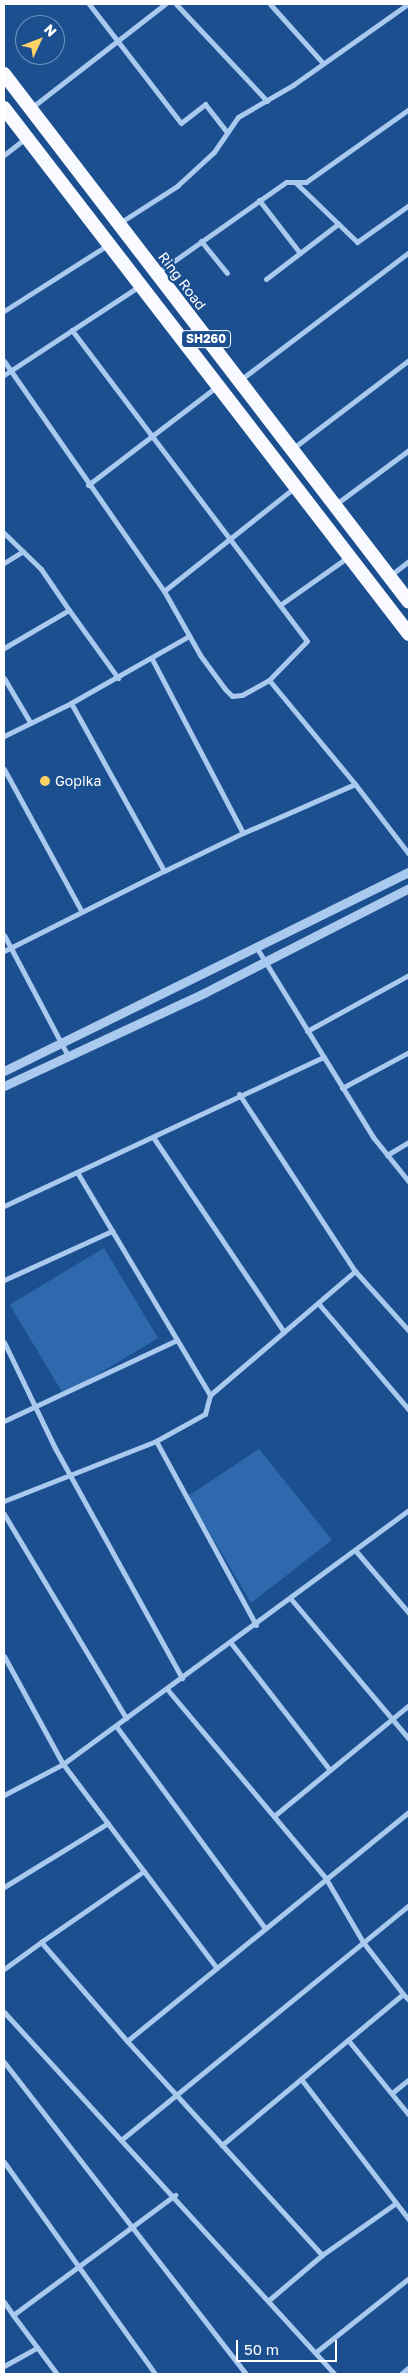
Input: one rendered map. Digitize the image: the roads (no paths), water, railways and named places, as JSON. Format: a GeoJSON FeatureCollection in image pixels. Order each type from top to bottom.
{"type":"FeatureCollection","features":[{"type":"Feature","properties":{"kind":"highway","name":"Ring Road"},"geometry":{"type":"LineString","coordinates":[[4,74],[409,602]]}},
{"type":"Feature","properties":{"kind":"highway","name":"SH260"},"geometry":{"type":"LineString","coordinates":[[4,108],[106,246],[215,388],[409,634]]}},
{"type":"Feature","properties":{"kind":"street"},"geometry":{"type":"LineString","coordinates":[[89,4],[116,41],[182,123],[205,104],[227,132]]}},
{"type":"Feature","properties":{"kind":"street"},"geometry":{"type":"LineString","coordinates":[[30,108],[164,4]]}},
{"type":"Feature","properties":{"kind":"street"},"geometry":{"type":"LineString","coordinates":[[176,4],[267,101]]}},
{"type":"Feature","properties":{"kind":"street"},"geometry":{"type":"LineString","coordinates":[[270,4],[323,63]]}},
{"type":"Feature","properties":{"kind":"street"},"geometry":{"type":"LineString","coordinates":[[118,224],[177,186],[227,132],[238,117],[267,101],[408,4]]}},
{"type":"Feature","properties":{"kind":"street"},"geometry":{"type":"LineString","coordinates":[[156,274],[286,182],[306,182],[409,109]]}},
{"type":"Feature","properties":{"kind":"street"},"geometry":{"type":"LineString","coordinates":[[4,155],[26,138]]}},
{"type":"Feature","properties":{"kind":"street"},"geometry":{"type":"LineString","coordinates":[[296,183],[357,242],[409,205]]}},
{"type":"Feature","properties":{"kind":"street"},"geometry":{"type":"LineString","coordinates":[[259,200],[300,253]]}},
{"type":"Feature","properties":{"kind":"street"},"geometry":{"type":"LineString","coordinates":[[266,279],[338,224]]}},
{"type":"Feature","properties":{"kind":"street"},"geometry":{"type":"LineString","coordinates":[[201,241],[226,273]]}},
{"type":"Feature","properties":{"kind":"street"},"geometry":{"type":"LineString","coordinates":[[4,312],[106,246]]}},
{"type":"Feature","properties":{"kind":"street"},"geometry":{"type":"LineString","coordinates":[[238,381],[409,252]]}},
{"type":"Feature","properties":{"kind":"street"},"geometry":{"type":"LineString","coordinates":[[4,375],[138,287]]}},
{"type":"Feature","properties":{"kind":"street"},"geometry":{"type":"LineString","coordinates":[[4,362],[88,485],[164,591],[189,636],[232,696],[269,680],[307,646],[280,605],[231,539],[72,330]]}},
{"type":"Feature","properties":{"kind":"street"},"geometry":{"type":"LineString","coordinates":[[292,449],[409,360]]}},
{"type":"Feature","properties":{"kind":"street"},"geometry":{"type":"LineString","coordinates":[[88,485],[215,388]]}},
{"type":"Feature","properties":{"kind":"street"},"geometry":{"type":"LineString","coordinates":[[334,505],[409,450]]}},
{"type":"Feature","properties":{"kind":"street"},"geometry":{"type":"LineString","coordinates":[[164,591],[294,488]]}},
{"type":"Feature","properties":{"kind":"street"},"geometry":{"type":"LineString","coordinates":[[4,533],[55,585],[68,610],[118,678]]}},
{"type":"Feature","properties":{"kind":"street"},"geometry":{"type":"LineString","coordinates":[[4,563],[23,551]]}},
{"type":"Feature","properties":{"kind":"street"},"geometry":{"type":"LineString","coordinates":[[280,605],[348,557]]}},
{"type":"Feature","properties":{"kind":"street"},"geometry":{"type":"LineString","coordinates":[[389,577],[409,561]]}},
{"type":"Feature","properties":{"kind":"street"},"geometry":{"type":"LineString","coordinates":[[4,648],[68,610]]}},
{"type":"Feature","properties":{"kind":"street"},"geometry":{"type":"LineString","coordinates":[[4,736],[118,678],[189,636]]}},
{"type":"Feature","properties":{"kind":"street"},"geometry":{"type":"LineString","coordinates":[[152,659],[243,833]]}},
{"type":"Feature","properties":{"kind":"street"},"geometry":{"type":"LineString","coordinates":[[4,678],[30,722]]}},
{"type":"Feature","properties":{"kind":"street"},"geometry":{"type":"LineString","coordinates":[[269,680],[409,854]]}},
{"type":"Feature","properties":{"kind":"street"},"geometry":{"type":"LineString","coordinates":[[71,703],[164,871]]}},
{"type":"Feature","properties":{"kind":"street"},"geometry":{"type":"LineString","coordinates":[[4,769],[80,910]]}},
{"type":"Feature","properties":{"kind":"street"},"geometry":{"type":"LineString","coordinates":[[4,952],[80,910],[243,833],[354,784]]}},
{"type":"Feature","properties":{"kind":"street"},"geometry":{"type":"LineString","coordinates":[[4,1071],[258,950],[409,872]]}},
{"type":"Feature","properties":{"kind":"street"},"geometry":{"type":"LineString","coordinates":[[4,1086],[265,961],[409,888]]}},
{"type":"Feature","properties":{"kind":"street"},"geometry":{"type":"LineString","coordinates":[[4,935],[68,1056]]}},
{"type":"Feature","properties":{"kind":"street"},"geometry":{"type":"LineString","coordinates":[[258,950],[342,1088],[387,1155],[409,1182]]}},
{"type":"Feature","properties":{"kind":"street"},"geometry":{"type":"LineString","coordinates":[[307,1031],[409,975]]}},
{"type":"Feature","properties":{"kind":"street"},"geometry":{"type":"LineString","coordinates":[[342,1088],[409,1052]]}},
{"type":"Feature","properties":{"kind":"street"},"geometry":{"type":"LineString","coordinates":[[4,1206],[153,1137],[239,1094],[324,1057]]}},
{"type":"Feature","properties":{"kind":"street"},"geometry":{"type":"LineString","coordinates":[[239,1094],[355,1271],[409,1331]]}},
{"type":"Feature","properties":{"kind":"street"},"geometry":{"type":"LineString","coordinates":[[153,1137],[284,1332]]}},
{"type":"Feature","properties":{"kind":"street"},"geometry":{"type":"LineString","coordinates":[[387,1155],[409,1142]]}},
{"type":"Feature","properties":{"kind":"street"},"geometry":{"type":"LineString","coordinates":[[77,1172],[210,1395]]}},
{"type":"Feature","properties":{"kind":"street"},"geometry":{"type":"LineString","coordinates":[[4,1280],[112,1231]]}},
{"type":"Feature","properties":{"kind":"street"},"geometry":{"type":"LineString","coordinates":[[4,1501],[70,1473],[156,1441],[205,1414],[210,1395],[355,1271]]}},
{"type":"Feature","properties":{"kind":"street"},"geometry":{"type":"LineString","coordinates":[[318,1303],[409,1410]]}},
{"type":"Feature","properties":{"kind":"street"},"geometry":{"type":"LineString","coordinates":[[4,1421],[177,1340]]}},
{"type":"Feature","properties":{"kind":"street"},"geometry":{"type":"LineString","coordinates":[[4,1342],[35,1407],[182,1678]]}},
{"type":"Feature","properties":{"kind":"street"},"geometry":{"type":"LineString","coordinates":[[156,1441],[256,1625]]}},
{"type":"Feature","properties":{"kind":"street"},"geometry":{"type":"LineString","coordinates":[[4,1795],[63,1764],[256,1625],[409,1510]]}},
{"type":"Feature","properties":{"kind":"street"},"geometry":{"type":"LineString","coordinates":[[4,1514],[126,1718]]}},
{"type":"Feature","properties":{"kind":"street"},"geometry":{"type":"LineString","coordinates":[[355,1550],[409,1613]]}},
{"type":"Feature","properties":{"kind":"street"},"geometry":{"type":"LineString","coordinates":[[291,1599],[409,1739]]}},
{"type":"Feature","properties":{"kind":"street"},"geometry":{"type":"LineString","coordinates":[[231,1643],[330,1770]]}},
{"type":"Feature","properties":{"kind":"street"},"geometry":{"type":"LineString","coordinates":[[4,1656],[63,1764],[216,1967]]}},
{"type":"Feature","properties":{"kind":"street"},"geometry":{"type":"LineString","coordinates":[[167,1689],[325,1877],[362,1942],[409,2000]]}},
{"type":"Feature","properties":{"kind":"street"},"geometry":{"type":"LineString","coordinates":[[274,1816],[409,1705]]}},
{"type":"Feature","properties":{"kind":"street"},"geometry":{"type":"LineString","coordinates":[[116,1726],[264,1927]]}},
{"type":"Feature","properties":{"kind":"street"},"geometry":{"type":"LineString","coordinates":[[127,2041],[325,1877],[409,1812]]}},
{"type":"Feature","properties":{"kind":"street"},"geometry":{"type":"LineString","coordinates":[[4,1887],[108,1823]]}},
{"type":"Feature","properties":{"kind":"street"},"geometry":{"type":"LineString","coordinates":[[4,1969],[144,1871]]}},
{"type":"Feature","properties":{"kind":"street"},"geometry":{"type":"LineString","coordinates":[[121,2140],[174,2093],[409,1905]]}},
{"type":"Feature","properties":{"kind":"street"},"geometry":{"type":"LineString","coordinates":[[40,1942],[127,2041],[322,2255]]}},
{"type":"Feature","properties":{"kind":"street"},"geometry":{"type":"LineString","coordinates":[[222,2145],[403,1994]]}},
{"type":"Feature","properties":{"kind":"street"},"geometry":{"type":"LineString","coordinates":[[4,2012],[121,2140],[175,2195],[335,2374]]}},
{"type":"Feature","properties":{"kind":"street"},"geometry":{"type":"LineString","coordinates":[[348,2040],[409,2115]]}},
{"type":"Feature","properties":{"kind":"street"},"geometry":{"type":"LineString","coordinates":[[4,2062],[134,2225],[246,2374]]}},
{"type":"Feature","properties":{"kind":"street"},"geometry":{"type":"LineString","coordinates":[[301,2079],[409,2220]]}},
{"type":"Feature","properties":{"kind":"street"},"geometry":{"type":"LineString","coordinates":[[392,2093],[409,2079]]}},
{"type":"Feature","properties":{"kind":"street"},"geometry":{"type":"LineString","coordinates":[[4,2162],[80,2265],[155,2374]]}},
{"type":"Feature","properties":{"kind":"street"},"geometry":{"type":"LineString","coordinates":[[14,2315],[175,2195]]}},
{"type":"Feature","properties":{"kind":"street"},"geometry":{"type":"LineString","coordinates":[[269,2300],[322,2255],[396,2203]]}},
{"type":"Feature","properties":{"kind":"street"},"geometry":{"type":"LineString","coordinates":[[316,2352],[409,2278]]}},
{"type":"Feature","properties":{"kind":"street"},"geometry":{"type":"LineString","coordinates":[[4,2302],[57,2374]]}},
{"type":"Feature","properties":{"kind":"street"},"geometry":{"type":"LineString","coordinates":[[4,2366],[37,2348]]}},
{"type":"Feature","properties":{"kind":"street"},"geometry":{"type":"LineString","coordinates":[[403,2373],[409,2367]]}},
{"type":"Feature","properties":{"kind":"place","name":"Gopika"},"geometry":{"type":"Point","coordinates":[45,781]}}]}
